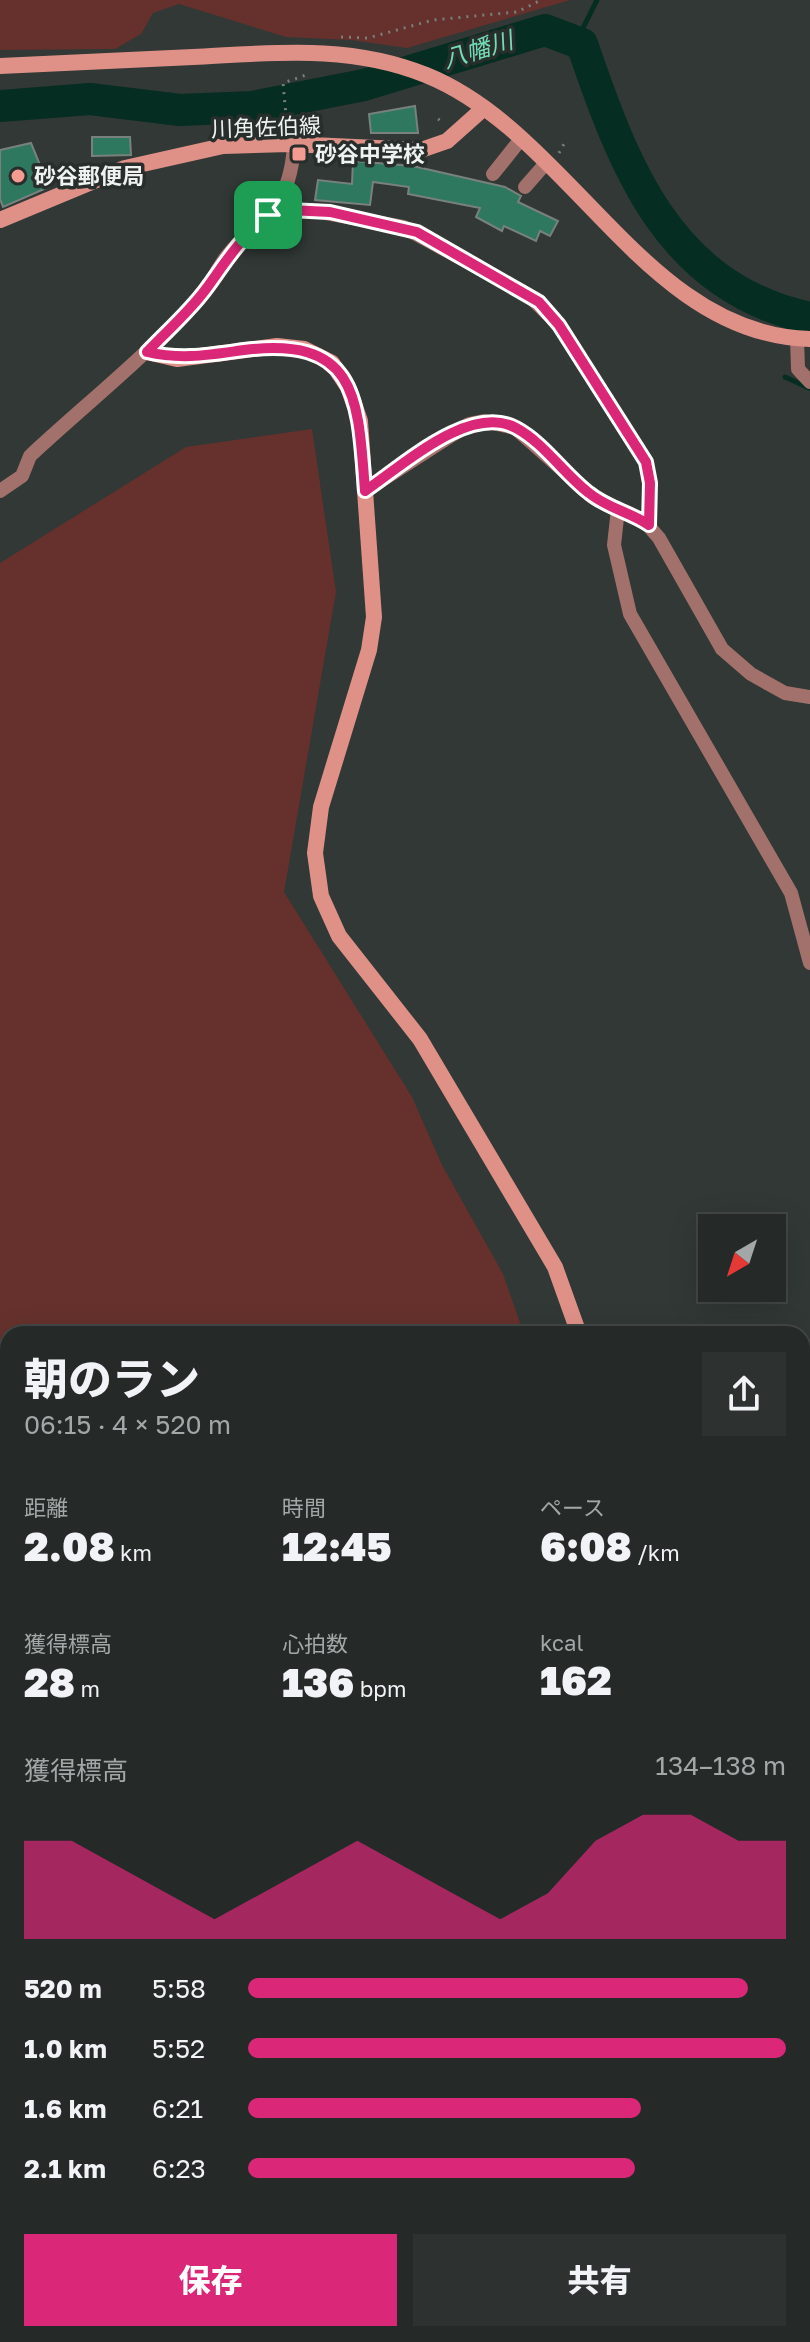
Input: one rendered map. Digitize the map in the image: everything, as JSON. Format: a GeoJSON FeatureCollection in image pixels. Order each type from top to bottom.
{"type":"FeatureCollection","features":[{"type":"Feature","properties":{"kind":"main road"},"geometry":{"type":"LineString","coordinates":[[0,66],[295,52],[357,55],[402,66],[450,86],[484,108],[521,139],[671,283],[705,310],[744,328],[803,339]]}},
{"type":"Feature","properties":{"kind":"main road","name":"川角佐伯線"},"geometry":{"type":"LineString","coordinates":[[0,220],[125,168],[223,146],[291,139],[421,150],[447,141],[484,108]]}},
{"type":"Feature","properties":{"kind":"main road"},"geometry":{"type":"LineString","coordinates":[[147,352],[177,359],[277,346],[304,349],[332,363],[348,387],[360,421],[374,617],[369,650],[321,807],[315,853],[321,896],[339,936],[420,1039],[547,1253],[576,1326]]}},
{"type":"Feature","properties":{"kind":"street"},"geometry":{"type":"LineString","coordinates":[[0,491],[22,476],[30,456],[147,352],[207,288],[228,255],[268,215],[288,188],[291,139]]}},
{"type":"Feature","properties":{"kind":"street"},"geometry":{"type":"LineString","coordinates":[[493,174],[521,139]]}},
{"type":"Feature","properties":{"kind":"street"},"geometry":{"type":"LineString","coordinates":[[525,187],[546,163]]}},
{"type":"Feature","properties":{"kind":"street"},"geometry":{"type":"LineString","coordinates":[[268,215],[309,210],[403,227],[430,239],[539,302],[559,325],[646,462],[650,483],[649,525],[722,649],[735,663],[774,686],[810,697]]}},
{"type":"Feature","properties":{"kind":"street"},"geometry":{"type":"LineString","coordinates":[[803,339],[798,369],[810,382]]}},
{"type":"Feature","properties":{"kind":"street"},"geometry":{"type":"LineString","coordinates":[[365,491],[454,431],[484,421],[515,428],[591,495],[649,525]]}},
{"type":"Feature","properties":{"kind":"street"},"geometry":{"type":"LineString","coordinates":[[618,509],[614,545],[630,614],[791,893],[810,963]]}},
{"type":"Feature","properties":{"kind":"path"},"geometry":{"type":"LineString","coordinates":[[337,37],[368,38],[433,20],[517,12],[541,0]]}},
{"type":"Feature","properties":{"kind":"path"},"geometry":{"type":"LineString","coordinates":[[291,139],[283,88],[286,80],[309,74]]}},
{"type":"Feature","properties":{"kind":"shaded area"},"geometry":{"type":"Polygon","coordinates":[[[0,0],[570,0],[407,48],[351,40],[286,37],[179,4],[153,13],[141,34],[115,49],[0,50],[0,0]]]}},
{"type":"Feature","properties":{"kind":"shaded area"},"geometry":{"type":"Polygon","coordinates":[[[312,429],[336,592],[284,892],[412,1097],[442,1165],[503,1274],[521,1326],[0,1326],[0,563],[186,447],[312,429]]]}},
{"type":"Feature","properties":{"kind":"building"},"geometry":{"type":"Polygon","coordinates":[[[415,106],[418,133],[371,133],[369,114],[415,106]]]}},
{"type":"Feature","properties":{"kind":"building"},"geometry":{"type":"Polygon","coordinates":[[[92,137],[130,137],[131,155],[92,156],[92,137]]]}},
{"type":"Feature","properties":{"kind":"building"},"geometry":{"type":"Polygon","coordinates":[[[31,143],[49,187],[3,207],[0,199],[0,150],[31,143]]]}},
{"type":"Feature","properties":{"kind":"building"},"geometry":{"type":"Polygon","coordinates":[[[353,161],[413,166],[505,187],[521,196],[518,202],[558,221],[550,236],[540,231],[536,241],[504,226],[502,231],[476,217],[480,208],[408,194],[409,187],[373,182],[370,205],[315,200],[318,180],[352,184],[353,161]]]}},
{"type":"Feature","properties":{"kind":"waterway"},"geometry":{"type":"LineString","coordinates":[[576,42],[597,0]]}},
{"type":"Feature","properties":{"kind":"waterway","name":"八幡川"},"geometry":{"type":"LineString","coordinates":[[0,106],[90,99],[180,110],[252,107],[364,85],[545,30],[582,44],[635,177],[659,216],[687,251],[721,280],[761,303],[810,318]]}},
{"type":"Feature","properties":{"kind":"waterway"},"geometry":{"type":"LineString","coordinates":[[785,377],[809,388]]}},
{"type":"Feature","properties":{"kind":"place","name":"砂谷中学校"},"geometry":{"type":"Point","coordinates":[299,154]}},
{"type":"Feature","properties":{"kind":"place","name":"砂谷郵便局"},"geometry":{"type":"Point","coordinates":[18,176]}},
{"type":"Feature","properties":{"kind":"route"},"geometry":{"type":"LineString","coordinates":[[289,210],[309,210],[403,227],[430,239],[539,302],[559,325],[646,462],[650,483],[649,525],[591,495],[528,437],[500,422],[484,421],[454,431],[365,491],[360,421],[348,387],[332,363],[304,349],[277,346],[177,359],[147,352],[207,288],[228,255],[268,215],[289,210]]}}]}
